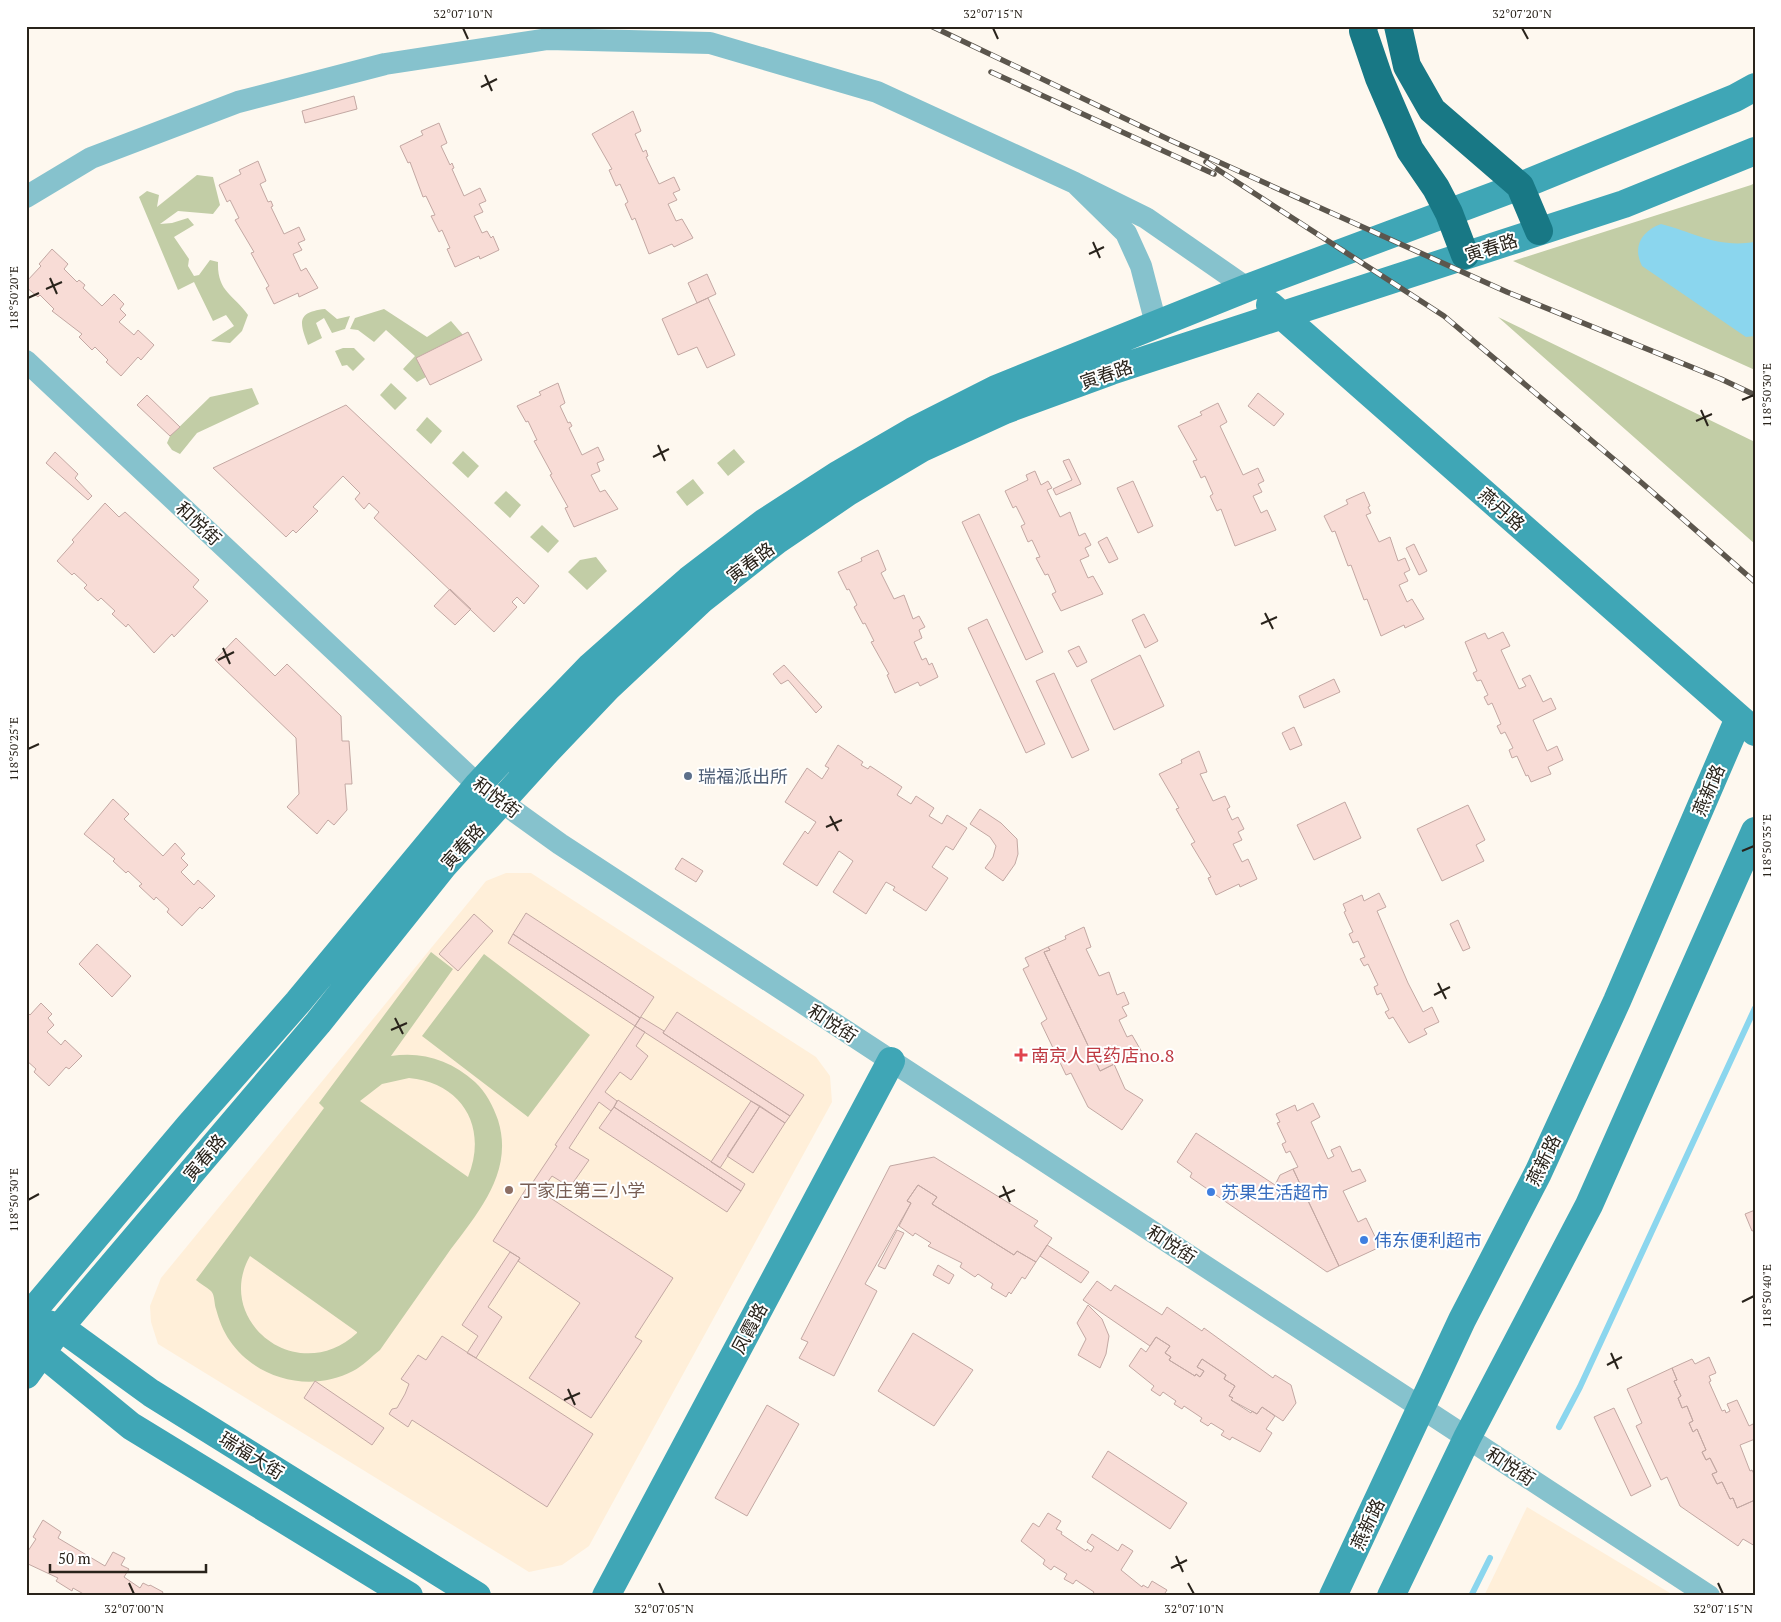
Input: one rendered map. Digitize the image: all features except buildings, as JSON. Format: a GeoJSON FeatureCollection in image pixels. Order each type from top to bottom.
{"type":"FeatureCollection","features":[{"type":"Feature","properties":{"kind":"highway"},"geometry":{"type":"LineString","coordinates":[[1364,26],[1379,78],[1410,150],[1436,188],[1450,213],[1465,255]]}},
{"type":"Feature","properties":{"kind":"highway"},"geometry":{"type":"LineString","coordinates":[[1398,26],[1407,66],[1432,110],[1520,186],[1539,231]]}},
{"type":"Feature","properties":{"kind":"main road","name":"寅春路"},"geometry":{"type":"LineString","coordinates":[[26,1319],[189,1126],[298,1002],[478,785],[590,667],[689,580],[765,522],[839,474],[930,422],[996,389],[1247,288],[1520,186],[1673,124],[1755,87]]}},
{"type":"Feature","properties":{"kind":"main road","name":"寅春路"},"geometry":{"type":"LineString","coordinates":[[26,1375],[60,1327],[318,1023],[444,865],[607,688],[700,600],[776,541],[848,492],[922,448],[1005,410],[1110,371],[1624,204],[1755,151]]}},
{"type":"Feature","properties":{"kind":"main road","name":"燕丹路"},"geometry":{"type":"LineString","coordinates":[[1247,288],[1283,315],[1747,725]]}},
{"type":"Feature","properties":{"kind":"main road","name":"燕新路"},"geometry":{"type":"LineString","coordinates":[[1333,1596],[1462,1320],[1547,1154],[1617,1000],[1747,725]]}},
{"type":"Feature","properties":{"kind":"main road"},"geometry":{"type":"LineString","coordinates":[[1390,1596],[1467,1438],[1589,1205],[1755,831]]}},
{"type":"Feature","properties":{"kind":"main road","name":"凤霞路"},"geometry":{"type":"LineString","coordinates":[[606,1596],[891,1061]]}},
{"type":"Feature","properties":{"kind":"main road","name":"瑞福大街"},"geometry":{"type":"LineString","coordinates":[[26,1319],[60,1327],[151,1393],[477,1596]]}},
{"type":"Feature","properties":{"kind":"main road"},"geometry":{"type":"LineString","coordinates":[[26,1319],[42,1353],[131,1426],[409,1596]]}},
{"type":"Feature","properties":{"kind":"street"},"geometry":{"type":"LineString","coordinates":[[26,197],[91,158],[238,102],[385,64],[548,39],[710,43],[877,92],[1075,183],[1146,218],[1247,288]]}},
{"type":"Feature","properties":{"kind":"street"},"geometry":{"type":"LineString","coordinates":[[1075,183],[1126,233],[1142,266],[1156,324]]}},
{"type":"Feature","properties":{"kind":"street","name":"和悦街"},"geometry":{"type":"LineString","coordinates":[[26,361],[478,785],[560,844],[1709,1596]]}},
{"type":"Feature","properties":{"kind":"shaded area","name":"丁家庄第三小学"},"geometry":{"type":"Polygon","coordinates":[[[506,873],[531,873],[816,1057],[830,1076],[832,1102],[589,1546],[562,1565],[529,1572],[158,1344],[151,1322],[150,1306],[161,1278],[486,881],[506,873]]]}},
{"type":"Feature","properties":{"kind":"shaded area"},"geometry":{"type":"Polygon","coordinates":[[[1527,1507],[1675,1596],[1484,1596],[1527,1507]]]}},
{"type":"Feature","properties":{"kind":"green space"},"geometry":{"type":"Polygon","coordinates":[[[197,175],[213,177],[220,205],[213,214],[178,211],[160,224],[172,223],[188,218],[194,225],[174,237],[189,259],[188,266],[194,276],[199,275],[210,260],[218,262],[218,272],[223,286],[248,315],[242,331],[230,343],[211,341],[234,326],[226,315],[213,321],[194,282],[178,290],[139,197],[147,191],[159,195],[157,207],[197,175]]]}},
{"type":"Feature","properties":{"kind":"green space"},"geometry":{"type":"Polygon","coordinates":[[[1755,183],[1755,370],[1513,261],[1751,185],[1755,183]]]}},
{"type":"Feature","properties":{"kind":"green space"},"geometry":{"type":"Polygon","coordinates":[[[325,309],[337,319],[350,316],[345,329],[332,333],[324,318],[316,323],[322,338],[308,345],[303,330],[303,320],[309,313],[325,309]]]}},
{"type":"Feature","properties":{"kind":"green space"},"geometry":{"type":"Polygon","coordinates":[[[384,309],[427,337],[451,321],[463,335],[426,377],[417,382],[403,369],[415,356],[386,330],[374,342],[358,330],[350,329],[355,318],[384,309]]]}},
{"type":"Feature","properties":{"kind":"green space"},"geometry":{"type":"Polygon","coordinates":[[[1498,317],[1755,442],[1755,544],[1498,317]]]}},
{"type":"Feature","properties":{"kind":"green space"},"geometry":{"type":"Polygon","coordinates":[[[343,348],[354,348],[365,359],[353,371],[347,365],[342,366],[335,351],[343,348]]]}},
{"type":"Feature","properties":{"kind":"green space"},"geometry":{"type":"Polygon","coordinates":[[[391,383],[407,398],[395,410],[380,395],[391,383]]]}},
{"type":"Feature","properties":{"kind":"green space"},"geometry":{"type":"Polygon","coordinates":[[[252,388],[259,404],[197,433],[180,454],[172,450],[167,443],[170,436],[210,397],[252,388]]]}},
{"type":"Feature","properties":{"kind":"green space"},"geometry":{"type":"Polygon","coordinates":[[[427,417],[442,431],[431,444],[416,430],[427,417]]]}},
{"type":"Feature","properties":{"kind":"green space"},"geometry":{"type":"Polygon","coordinates":[[[734,449],[745,462],[728,476],[717,463],[734,449]]]}},
{"type":"Feature","properties":{"kind":"green space"},"geometry":{"type":"Polygon","coordinates":[[[463,451],[479,466],[468,478],[452,463],[463,451]]]}},
{"type":"Feature","properties":{"kind":"green space"},"geometry":{"type":"Polygon","coordinates":[[[693,479],[704,493],[687,506],[676,492],[693,479]]]}},
{"type":"Feature","properties":{"kind":"green space"},"geometry":{"type":"Polygon","coordinates":[[[506,491],[521,505],[510,518],[494,503],[506,491]]]}},
{"type":"Feature","properties":{"kind":"green space"},"geometry":{"type":"Polygon","coordinates":[[[542,525],[559,541],[548,553],[530,537],[542,525]]]}},
{"type":"Feature","properties":{"kind":"green space"},"geometry":{"type":"Polygon","coordinates":[[[596,557],[607,571],[587,590],[568,572],[580,560],[596,557]]]}},
{"type":"Feature","properties":{"kind":"green space"},"geometry":{"type":"Polygon","coordinates":[[[431,952],[453,969],[391,1056],[414,1055],[436,1059],[466,1074],[483,1090],[498,1120],[502,1140],[497,1176],[480,1210],[380,1350],[357,1369],[337,1378],[303,1381],[286,1379],[270,1373],[255,1365],[241,1354],[223,1329],[212,1293],[196,1280],[324,1108],[319,1103],[431,952]],[[409,1078],[382,1084],[360,1101],[468,1177],[475,1142],[472,1125],[466,1111],[457,1099],[444,1089],[428,1082],[409,1078]],[[250,1256],[242,1280],[243,1303],[252,1323],[268,1340],[287,1350],[310,1353],[334,1348],[357,1333],[357,1332],[250,1256]]]}},
{"type":"Feature","properties":{"kind":"green space"},"geometry":{"type":"Polygon","coordinates":[[[484,954],[590,1035],[528,1117],[422,1036],[484,954]]]}},
{"type":"Feature","properties":{"kind":"water"},"geometry":{"type":"Polygon","coordinates":[[[1661,224],[1706,239],[1729,243],[1755,242],[1755,336],[1746,337],[1642,266],[1638,252],[1641,240],[1654,227],[1661,224]]]}},
{"type":"Feature","properties":{"kind":"waterway"},"geometry":{"type":"LineString","coordinates":[[1559,1427],[1580,1387],[1755,1008]]}},
{"type":"Feature","properties":{"kind":"waterway"},"geometry":{"type":"LineString","coordinates":[[1471,1596],[1490,1558]]}},
{"type":"Feature","properties":{"kind":"railway"},"geometry":{"type":"LineString","coordinates":[[931,26],[1172,141],[1507,292],[1721,379],[1755,395]]}},
{"type":"Feature","properties":{"kind":"railway"},"geometry":{"type":"LineString","coordinates":[[991,72],[1214,174]]}},
{"type":"Feature","properties":{"kind":"railway"},"geometry":{"type":"LineString","coordinates":[[1206,162],[1444,316],[1642,483],[1755,582]]}},
{"type":"Feature","properties":{"kind":"place","name":"瑞福派出所"},"geometry":{"type":"Point","coordinates":[688,776]}},
{"type":"Feature","properties":{"kind":"place","name":"南京人民药店no.8"},"geometry":{"type":"Point","coordinates":[1021,1055]}},
{"type":"Feature","properties":{"kind":"place","name":"丁家庄第三小学"},"geometry":{"type":"Point","coordinates":[509,1190]}},
{"type":"Feature","properties":{"kind":"place","name":"苏果生活超市"},"geometry":{"type":"Point","coordinates":[1211,1192]}},
{"type":"Feature","properties":{"kind":"place","name":"伟东便利超市"},"geometry":{"type":"Point","coordinates":[1364,1240]}}]}
